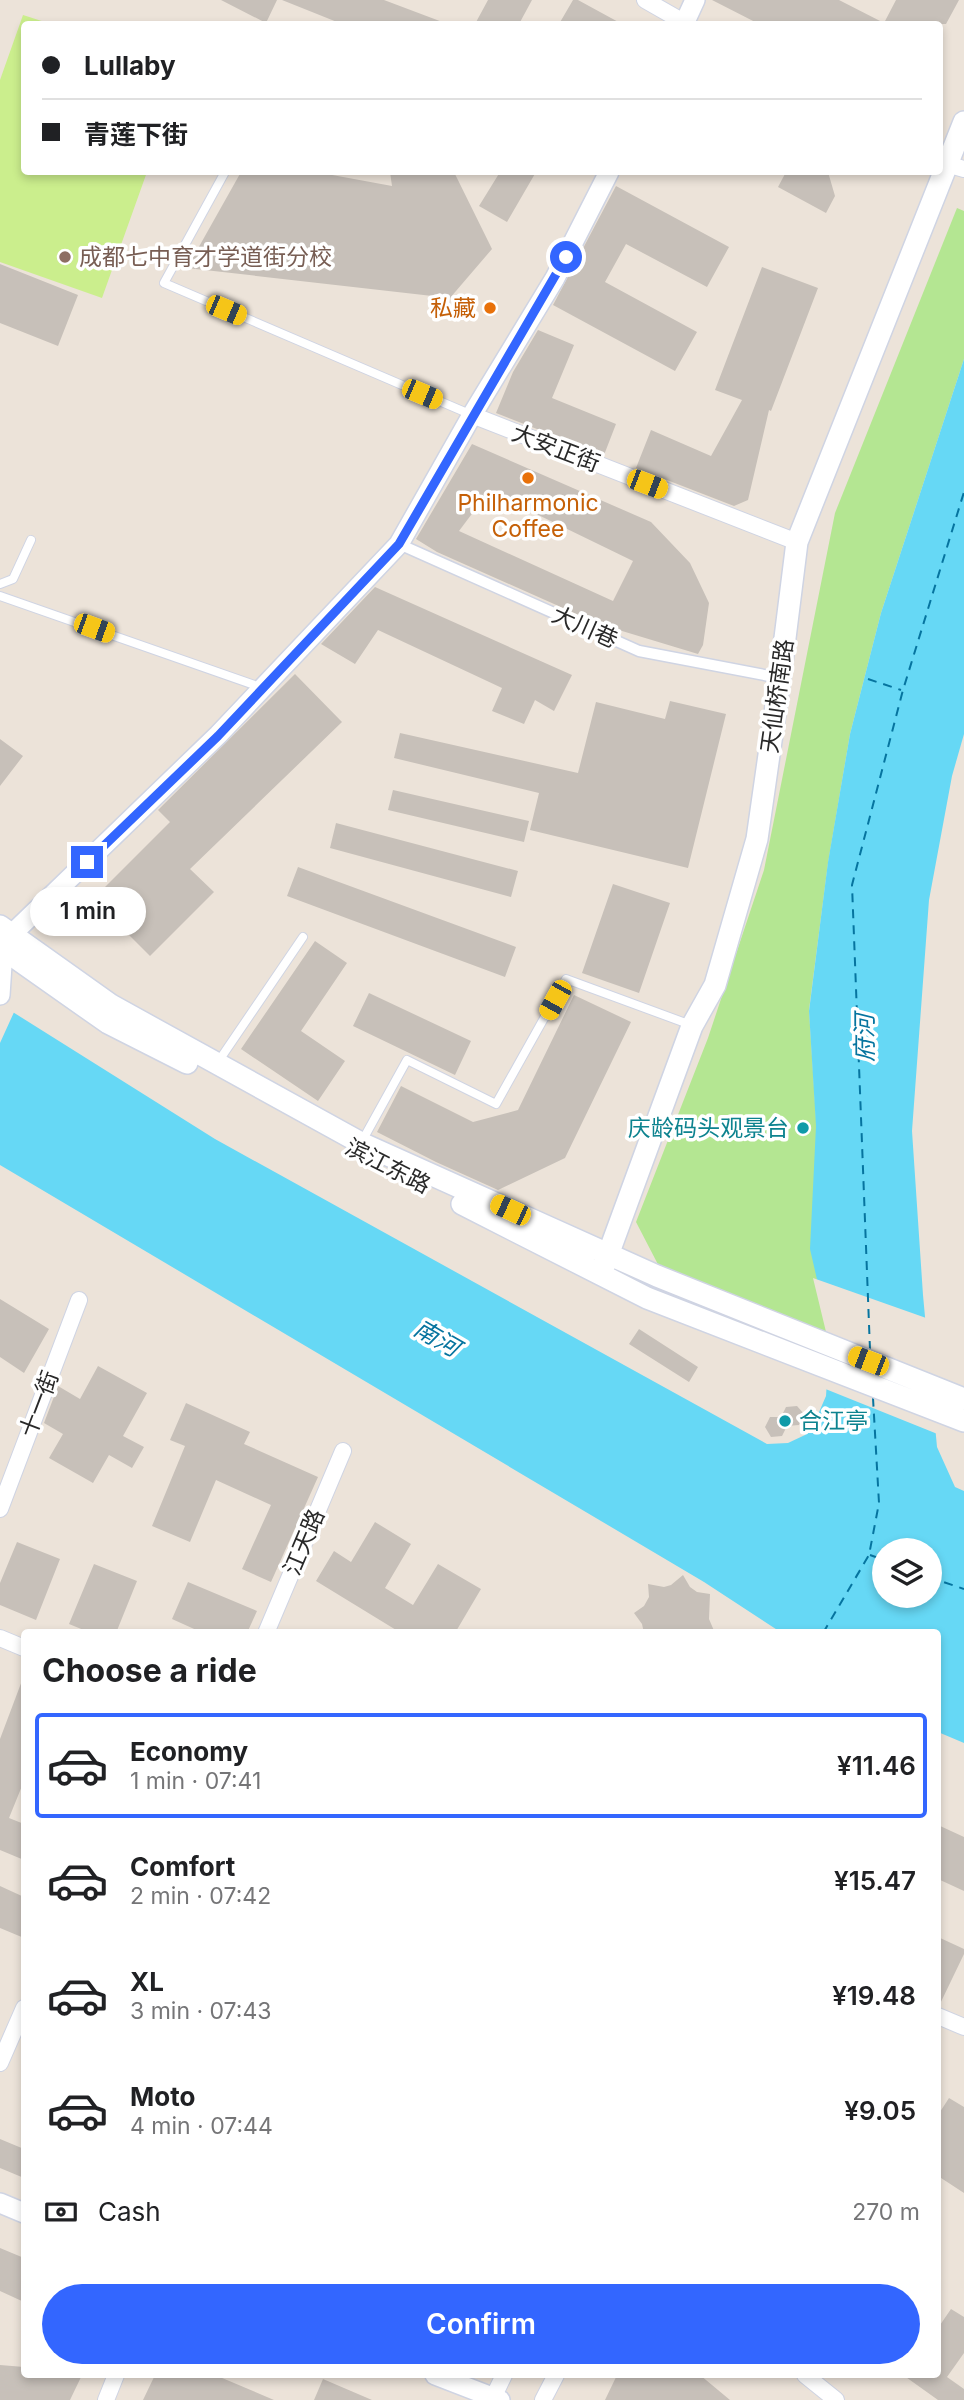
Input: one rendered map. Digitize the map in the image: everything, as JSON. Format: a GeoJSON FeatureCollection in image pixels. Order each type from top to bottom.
{"type":"FeatureCollection","features":[{"type":"Feature","properties":{"kind":"main road","name":"天仙桥南路"},"geometry":{"type":"LineString","coordinates":[[605,1265],[691,1026],[715,985],[757,839],[797,542],[950,165],[964,122]]}},
{"type":"Feature","properties":{"kind":"main road","name":"滨江东路"},"geometry":{"type":"LineString","coordinates":[[3,942],[216,1064],[361,1143],[605,1265],[647,1298],[956,1417]]}},
{"type":"Feature","properties":{"kind":"main road","name":"滨江东路"},"geometry":{"type":"LineString","coordinates":[[3,942],[108,1023],[605,1265],[791,1331],[954,1395]]}},
{"type":"Feature","properties":{"kind":"street"},"geometry":{"type":"LineString","coordinates":[[645,0],[680,21]]}},
{"type":"Feature","properties":{"kind":"street"},"geometry":{"type":"LineString","coordinates":[[686,21],[695,0]]}},
{"type":"Feature","properties":{"kind":"street"},"geometry":{"type":"LineString","coordinates":[[0,995],[3,942],[218,736],[399,544],[472,415],[555,278],[607,175]]}},
{"type":"Feature","properties":{"kind":"street","name":"大安正街"},"geometry":{"type":"LineString","coordinates":[[472,415],[797,542]]}},
{"type":"Feature","properties":{"kind":"street","name":"大川巷"},"geometry":{"type":"LineString","coordinates":[[399,544],[639,651],[780,678]]}},
{"type":"Feature","properties":{"kind":"street","name":"十一街"},"geometry":{"type":"LineString","coordinates":[[0,1509],[79,1300]]}},
{"type":"Feature","properties":{"kind":"street","name":"江天路"},"geometry":{"type":"LineString","coordinates":[[268,1629],[343,1451]]}},
{"type":"Feature","properties":{"kind":"street"},"geometry":{"type":"LineString","coordinates":[[0,1638],[21,1646]]}},
{"type":"Feature","properties":{"kind":"street"},"geometry":{"type":"LineString","coordinates":[[0,2063],[21,2015]]}},
{"type":"Feature","properties":{"kind":"street"},"geometry":{"type":"LineString","coordinates":[[941,2017],[964,2027]]}},
{"type":"Feature","properties":{"kind":"street"},"geometry":{"type":"LineString","coordinates":[[0,2203],[21,2212]]}},
{"type":"Feature","properties":{"kind":"street"},"geometry":{"type":"LineString","coordinates":[[106,2400],[115,2378]]}},
{"type":"Feature","properties":{"kind":"street"},"geometry":{"type":"LineString","coordinates":[[442,2378],[495,2399],[503,2378]]}},
{"type":"Feature","properties":{"kind":"street"},"geometry":{"type":"LineString","coordinates":[[543,2400],[554,2378]]}},
{"type":"Feature","properties":{"kind":"street"},"geometry":{"type":"LineString","coordinates":[[809,2378],[836,2400]]}},
{"type":"Feature","properties":{"kind":"lane"},"geometry":{"type":"LineString","coordinates":[[223,175],[164,283],[472,415]]}},
{"type":"Feature","properties":{"kind":"lane"},"geometry":{"type":"LineString","coordinates":[[0,584],[13,579],[31,540]]}},
{"type":"Feature","properties":{"kind":"lane"},"geometry":{"type":"LineString","coordinates":[[0,596],[263,688]]}},
{"type":"Feature","properties":{"kind":"lane"},"geometry":{"type":"LineString","coordinates":[[216,1064],[303,937]]}},
{"type":"Feature","properties":{"kind":"lane"},"geometry":{"type":"LineString","coordinates":[[361,1143],[407,1060],[496,1104],[566,979],[691,1026]]}},
{"type":"Feature","properties":{"kind":"green space"},"geometry":{"type":"Polygon","coordinates":[[[23,15],[42,21],[21,21],[21,175],[146,175],[102,298],[0,262],[0,80],[23,15]]]}},
{"type":"Feature","properties":{"kind":"green space"},"geometry":{"type":"Polygon","coordinates":[[[957,208],[964,211],[964,359],[881,613],[850,734],[828,863],[809,1010],[830,1336],[664,1276],[636,1222],[708,1038],[764,870],[835,513],[957,208]]]}},
{"type":"Feature","properties":{"kind":"water"},"geometry":{"type":"Polygon","coordinates":[[[964,359],[964,734],[952,776],[929,900],[912,1131],[937,1447],[955,1487],[964,1491],[964,1743],[941,1733],[941,1629],[776,1629],[704,1582],[0,1165],[0,1004],[215,1139],[767,1444],[788,1443],[805,1435],[813,1426],[826,1396],[830,1336],[810,1249],[816,1126],[809,1011],[828,862],[850,734],[881,613],[964,359]]]}},
{"type":"Feature","properties":{"kind":"pier"},"geometry":{"type":"Polygon","coordinates":[[[0,1001],[15,1010],[0,1043],[0,1001]]]}},
{"type":"Feature","properties":{"kind":"pier"},"geometry":{"type":"Polygon","coordinates":[[[813,1278],[929,1319],[940,1435],[823,1388],[827,1336],[813,1278]]]}},
{"type":"Feature","properties":{"kind":"building"},"geometry":{"type":"Polygon","coordinates":[[[221,0],[277,0],[267,21],[221,0]]]}},
{"type":"Feature","properties":{"kind":"building"},"geometry":{"type":"Polygon","coordinates":[[[282,0],[384,0],[440,21],[334,21],[282,0]]]}},
{"type":"Feature","properties":{"kind":"building"},"geometry":{"type":"Polygon","coordinates":[[[488,0],[532,0],[521,21],[477,21],[488,0]]]}},
{"type":"Feature","properties":{"kind":"building"},"geometry":{"type":"Polygon","coordinates":[[[573,0],[578,0],[616,21],[561,21],[573,0]]]}},
{"type":"Feature","properties":{"kind":"building"},"geometry":{"type":"Polygon","coordinates":[[[712,0],[839,0],[880,21],[753,21],[712,0]]]}},
{"type":"Feature","properties":{"kind":"building"},"geometry":{"type":"Polygon","coordinates":[[[896,0],[959,0],[946,24],[943,24],[943,21],[885,21],[896,0]]]}},
{"type":"Feature","properties":{"kind":"building"},"geometry":{"type":"Polygon","coordinates":[[[239,175],[332,175],[392,186],[390,175],[455,175],[492,249],[450,298],[187,268],[239,175]]]}},
{"type":"Feature","properties":{"kind":"building"},"geometry":{"type":"Polygon","coordinates":[[[498,175],[534,175],[507,222],[479,206],[498,175]]]}},
{"type":"Feature","properties":{"kind":"building"},"geometry":{"type":"Polygon","coordinates":[[[784,175],[829,175],[835,196],[826,213],[778,187],[784,175]]]}},
{"type":"Feature","properties":{"kind":"building"},"geometry":{"type":"Polygon","coordinates":[[[616,186],[729,247],[707,287],[626,244],[605,282],[697,332],[675,371],[553,305],[616,186]]]}},
{"type":"Feature","properties":{"kind":"building"},"geometry":{"type":"Polygon","coordinates":[[[0,264],[78,295],[58,346],[0,323],[0,264]]]}},
{"type":"Feature","properties":{"kind":"building"},"geometry":{"type":"Polygon","coordinates":[[[762,267],[818,288],[771,411],[769,410],[748,500],[734,506],[636,468],[651,430],[711,456],[742,400],[715,390],[762,267]]]}},
{"type":"Feature","properties":{"kind":"building"},"geometry":{"type":"Polygon","coordinates":[[[538,330],[574,345],[552,398],[616,424],[604,455],[496,413],[513,372],[538,330]]]}},
{"type":"Feature","properties":{"kind":"building"},"geometry":{"type":"Polygon","coordinates":[[[472,444],[651,522],[690,563],[709,603],[703,645],[698,654],[599,624],[437,552],[416,539],[472,444]],[[489,491],[459,531],[613,601],[633,561],[489,491]]]}},
{"type":"Feature","properties":{"kind":"building"},"geometry":{"type":"Polygon","coordinates":[[[375,587],[572,675],[554,711],[535,700],[524,724],[492,711],[502,688],[378,630],[355,664],[321,644],[375,587]]]}},
{"type":"Feature","properties":{"kind":"building"},"geometry":{"type":"Polygon","coordinates":[[[295,674],[342,722],[190,869],[214,892],[150,956],[93,899],[170,822],[158,810],[295,674]]]}},
{"type":"Feature","properties":{"kind":"building"},"geometry":{"type":"Polygon","coordinates":[[[670,701],[726,714],[688,868],[530,830],[539,793],[394,758],[400,733],[578,773],[596,702],[665,719],[670,701]]]}},
{"type":"Feature","properties":{"kind":"building"},"geometry":{"type":"Polygon","coordinates":[[[0,739],[23,756],[0,786],[0,739]]]}},
{"type":"Feature","properties":{"kind":"building"},"geometry":{"type":"Polygon","coordinates":[[[393,790],[529,821],[524,842],[388,810],[393,790]]]}},
{"type":"Feature","properties":{"kind":"building"},"geometry":{"type":"Polygon","coordinates":[[[336,823],[518,871],[511,897],[330,848],[336,823]]]}},
{"type":"Feature","properties":{"kind":"building"},"geometry":{"type":"Polygon","coordinates":[[[298,867],[516,947],[505,977],[287,896],[298,867]]]}},
{"type":"Feature","properties":{"kind":"building"},"geometry":{"type":"Polygon","coordinates":[[[613,884],[670,903],[639,993],[582,973],[613,884]]]}},
{"type":"Feature","properties":{"kind":"building"},"geometry":{"type":"Polygon","coordinates":[[[315,941],[347,963],[301,1031],[345,1061],[318,1101],[241,1049],[315,941]]]}},
{"type":"Feature","properties":{"kind":"building"},"geometry":{"type":"Polygon","coordinates":[[[369,993],[471,1041],[455,1075],[353,1026],[369,993]]]}},
{"type":"Feature","properties":{"kind":"building"},"geometry":{"type":"Polygon","coordinates":[[[574,995],[631,1022],[565,1158],[498,1190],[377,1132],[401,1086],[473,1122],[518,1110],[574,995]]]}},
{"type":"Feature","properties":{"kind":"building"},"geometry":{"type":"Polygon","coordinates":[[[0,1299],[49,1329],[24,1373],[0,1357],[0,1299]]]}},
{"type":"Feature","properties":{"kind":"building"},"geometry":{"type":"Polygon","coordinates":[[[639,1329],[698,1367],[689,1382],[629,1344],[639,1329]]]}},
{"type":"Feature","properties":{"kind":"building"},"geometry":{"type":"Polygon","coordinates":[[[98,1366],[147,1393],[123,1436],[144,1447],[132,1468],[109,1455],[93,1483],[49,1458],[63,1434],[44,1423],[58,1386],[80,1399],[98,1366]]]}},
{"type":"Feature","properties":{"kind":"building"},"geometry":{"type":"Polygon","coordinates":[[[186,1403],[250,1432],[244,1444],[318,1477],[271,1582],[242,1569],[271,1505],[216,1480],[190,1542],[152,1526],[185,1446],[170,1440],[186,1403]]]}},
{"type":"Feature","properties":{"kind":"building","name":"合江亭"},"geometry":{"type":"Polygon","coordinates":[[[797,1406],[804,1414],[799,1425],[787,1426],[782,1436],[771,1437],[765,1427],[770,1417],[781,1417],[786,1407],[797,1406]]]}},
{"type":"Feature","properties":{"kind":"building"},"geometry":{"type":"Polygon","coordinates":[[[375,1522],[411,1544],[385,1588],[413,1605],[438,1564],[481,1589],[457,1629],[394,1629],[316,1581],[334,1551],[351,1562],[375,1522]]]}},
{"type":"Feature","properties":{"kind":"building"},"geometry":{"type":"Polygon","coordinates":[[[17,1542],[60,1559],[36,1620],[0,1605],[0,1583],[17,1542]]]}},
{"type":"Feature","properties":{"kind":"building"},"geometry":{"type":"Polygon","coordinates":[[[94,1564],[137,1581],[118,1629],[81,1629],[69,1624],[94,1564]]]}},
{"type":"Feature","properties":{"kind":"building"},"geometry":{"type":"Polygon","coordinates":[[[683,1575],[690,1587],[697,1592],[710,1594],[709,1619],[713,1629],[643,1629],[634,1613],[644,1606],[649,1597],[648,1584],[664,1587],[683,1575]]]}},
{"type":"Feature","properties":{"kind":"building"},"geometry":{"type":"Polygon","coordinates":[[[188,1582],[257,1611],[249,1629],[194,1629],[172,1619],[188,1582]]]}},
{"type":"Feature","properties":{"kind":"building"},"geometry":{"type":"Polygon","coordinates":[[[21,1683],[21,1788],[9,1818],[21,1823],[21,1859],[0,1850],[0,1739],[21,1683]]]}},
{"type":"Feature","properties":{"kind":"building"},"geometry":{"type":"Polygon","coordinates":[[[941,1826],[964,1837],[964,1891],[941,1880],[941,1826]]]}},
{"type":"Feature","properties":{"kind":"building"},"geometry":{"type":"Polygon","coordinates":[[[0,1886],[21,1896],[21,1937],[0,1928],[0,1886]]]}},
{"type":"Feature","properties":{"kind":"building"},"geometry":{"type":"Polygon","coordinates":[[[941,1938],[964,1949],[941,2002],[941,1938]]]}},
{"type":"Feature","properties":{"kind":"building"},"geometry":{"type":"Polygon","coordinates":[[[949,2098],[964,2107],[964,2193],[941,2178],[941,2110],[949,2098]]]}},
{"type":"Feature","properties":{"kind":"building"},"geometry":{"type":"Polygon","coordinates":[[[0,2139],[21,2148],[21,2177],[0,2168],[0,2139]]]}},
{"type":"Feature","properties":{"kind":"building"},"geometry":{"type":"Polygon","coordinates":[[[0,2248],[21,2257],[21,2301],[0,2291],[0,2248]]]}},
{"type":"Feature","properties":{"kind":"building"},"geometry":{"type":"Polygon","coordinates":[[[951,2309],[964,2317],[964,2353],[947,2377],[964,2389],[964,2400],[938,2400],[907,2378],[941,2378],[941,2324],[951,2309]]]}},
{"type":"Feature","properties":{"kind":"building"},"geometry":{"type":"Polygon","coordinates":[[[0,2365],[21,2367],[21,2378],[81,2378],[70,2400],[0,2400],[0,2365]]]}},
{"type":"Feature","properties":{"kind":"building"},"geometry":{"type":"Polygon","coordinates":[[[154,2378],[222,2378],[274,2400],[143,2400],[154,2378]]]}},
{"type":"Feature","properties":{"kind":"building"},"geometry":{"type":"Polygon","coordinates":[[[616,2378],[704,2378],[730,2400],[605,2400],[616,2378]]]}},
{"type":"Feature","properties":{"kind":"building"},"geometry":{"type":"Polygon","coordinates":[[[323,2379],[372,2400],[314,2400],[323,2379]]]}},
{"type":"Feature","properties":{"kind":"ferry route"},"geometry":{"type":"LineString","coordinates":[[870,1350],[852,885],[903,690],[964,492]]}},
{"type":"Feature","properties":{"kind":"ferry route"},"geometry":{"type":"LineString","coordinates":[[868,679],[901,690]]}},
{"type":"Feature","properties":{"kind":"ferry route"},"geometry":{"type":"LineString","coordinates":[[825,1629],[869,1555],[879,1503],[873,1398]]}},
{"type":"Feature","properties":{"kind":"ferry route"},"geometry":{"type":"LineString","coordinates":[[942,1581],[964,1589]]}},
{"type":"Feature","properties":{"kind":"place","name":"成都七中育才学道街分校"},"geometry":{"type":"Point","coordinates":[65,257]}},
{"type":"Feature","properties":{"kind":"place","name":"私藏"},"geometry":{"type":"Point","coordinates":[490,308]}},
{"type":"Feature","properties":{"kind":"place","name":"Philharmonic Coffee"},"geometry":{"type":"Point","coordinates":[528,478]}},
{"type":"Feature","properties":{"kind":"place","name":"庆龄码头观景台"},"geometry":{"type":"Point","coordinates":[803,1128]}},
{"type":"Feature","properties":{"kind":"place","name":"合江亭"},"geometry":{"type":"Point","coordinates":[785,1421]}},
{"type":"Feature","properties":{"kind":"route"},"geometry":{"type":"LineString","coordinates":[[87,862],[218,736],[399,544],[566,257]]}},
{"type":"Feature","properties":{"kind":"water label","name":"府河"},"geometry":{"type":"Point","coordinates":[864,1038]}},
{"type":"Feature","properties":{"kind":"water label","name":"南河"},"geometry":{"type":"Point","coordinates":[437,1338]}}]}
